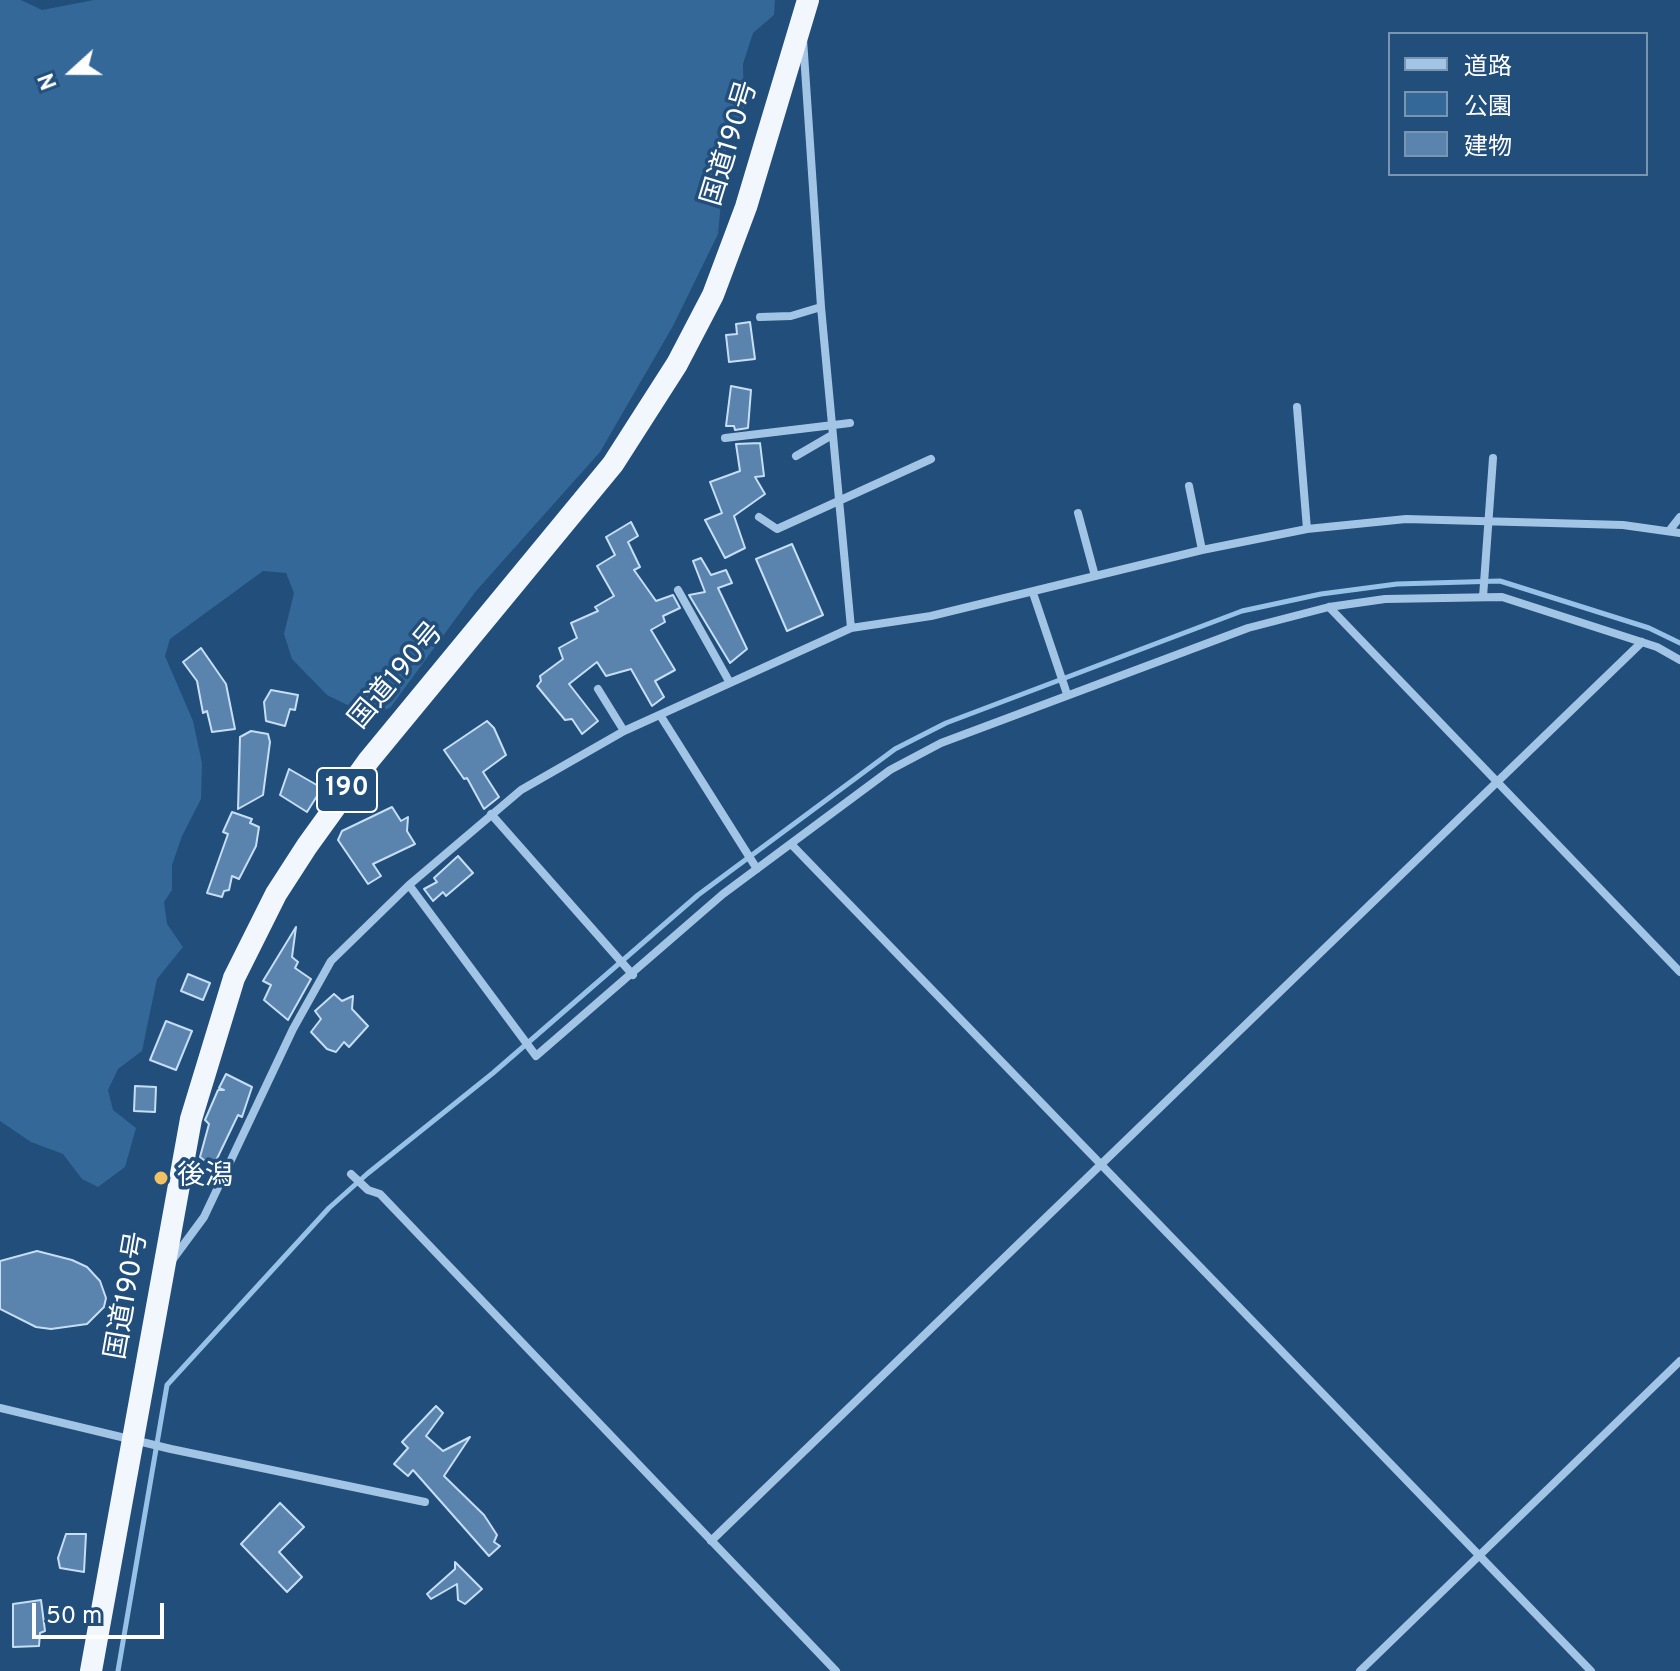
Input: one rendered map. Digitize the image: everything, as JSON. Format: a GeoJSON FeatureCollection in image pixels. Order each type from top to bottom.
{"type":"FeatureCollection","features":[{"type":"Feature","properties":{"kind":"highway","name":"国道190号"},"geometry":{"type":"LineString","coordinates":[[91,1671],[197,1093],[218,1024],[251,939],[307,846],[369,760],[613,464],[670,377],[713,295],[746,207],[804,10]]}},
{"type":"Feature","properties":{"kind":"street"},"geometry":{"type":"LineString","coordinates":[[804,10],[821,307],[851,628]]}},
{"type":"Feature","properties":{"kind":"street"},"geometry":{"type":"LineString","coordinates":[[760,317],[791,316],[821,307]]}},
{"type":"Feature","properties":{"kind":"street"},"geometry":{"type":"LineString","coordinates":[[1297,407],[1307,529]]}},
{"type":"Feature","properties":{"kind":"street"},"geometry":{"type":"LineString","coordinates":[[796,456],[832,430],[850,423]]}},
{"type":"Feature","properties":{"kind":"street"},"geometry":{"type":"LineString","coordinates":[[725,438],[832,430]]}},
{"type":"Feature","properties":{"kind":"street"},"geometry":{"type":"LineString","coordinates":[[1483,597],[1493,458]]}},
{"type":"Feature","properties":{"kind":"street"},"geometry":{"type":"LineString","coordinates":[[759,517],[777,529],[931,459]]}},
{"type":"Feature","properties":{"kind":"street"},"geometry":{"type":"LineString","coordinates":[[1189,486],[1202,550]]}},
{"type":"Feature","properties":{"kind":"street"},"geometry":{"type":"LineString","coordinates":[[1078,513],[1095,576]]}},
{"type":"Feature","properties":{"kind":"street"},"geometry":{"type":"LineString","coordinates":[[1669,531],[1680,517]]}},
{"type":"Feature","properties":{"kind":"street"},"geometry":{"type":"LineString","coordinates":[[164,1272],[204,1217],[293,1029],[331,961],[409,885],[521,790],[624,731],[851,628],[931,616],[1202,550],[1307,529],[1406,519],[1623,525],[1680,533]]}},
{"type":"Feature","properties":{"kind":"street"},"geometry":{"type":"LineString","coordinates":[[678,590],[730,683]]}},
{"type":"Feature","properties":{"kind":"street"},"geometry":{"type":"LineString","coordinates":[[1033,593],[1067,694]]}},
{"type":"Feature","properties":{"kind":"street"},"geometry":{"type":"LineString","coordinates":[[409,885],[536,1056],[633,975],[692,920],[890,770],[941,743],[1248,628],[1329,607],[1385,599],[1502,597],[1642,642],[1680,660]]}},
{"type":"Feature","properties":{"kind":"street"},"geometry":{"type":"LineString","coordinates":[[1329,607],[1680,972]]}},
{"type":"Feature","properties":{"kind":"street"},"geometry":{"type":"LineString","coordinates":[[711,1541],[1642,642]]}},
{"type":"Feature","properties":{"kind":"street"},"geometry":{"type":"LineString","coordinates":[[598,689],[624,731]]}},
{"type":"Feature","properties":{"kind":"street"},"geometry":{"type":"LineString","coordinates":[[660,715],[757,869]]}},
{"type":"Feature","properties":{"kind":"street"},"geometry":{"type":"LineString","coordinates":[[491,814],[633,975]]}},
{"type":"Feature","properties":{"kind":"street"},"geometry":{"type":"LineString","coordinates":[[791,844],[1591,1671]]}},
{"type":"Feature","properties":{"kind":"street"},"geometry":{"type":"LineString","coordinates":[[351,1174],[368,1190],[380,1194],[836,1671]]}},
{"type":"Feature","properties":{"kind":"street"},"geometry":{"type":"LineString","coordinates":[[1360,1671],[1680,1361]]}},
{"type":"Feature","properties":{"kind":"street"},"geometry":{"type":"LineString","coordinates":[[0,1408],[425,1502]]}},
{"type":"Feature","properties":{"kind":"green space"},"geometry":{"type":"Polygon","coordinates":[[[0,0],[21,0],[42,10],[94,0],[775,0],[774,15],[753,33],[743,64],[744,110],[726,150],[718,234],[673,326],[600,452],[476,591],[390,708],[368,715],[327,695],[292,659],[284,634],[294,593],[286,573],[263,571],[170,639],[165,656],[193,721],[202,763],[201,799],[182,836],[172,865],[172,890],[164,902],[167,924],[183,947],[157,979],[142,1051],[118,1069],[108,1090],[113,1110],[136,1128],[125,1167],[98,1187],[82,1179],[63,1154],[31,1142],[0,1121],[0,0]]]}},
{"type":"Feature","properties":{"kind":"building"},"geometry":{"type":"Polygon","coordinates":[[[750,322],[755,359],[729,362],[726,335],[737,334],[736,324],[750,322]]]}},
{"type":"Feature","properties":{"kind":"building"},"geometry":{"type":"Polygon","coordinates":[[[731,386],[751,390],[748,428],[735,430],[734,426],[726,426],[731,386]]]}},
{"type":"Feature","properties":{"kind":"building"},"geometry":{"type":"Polygon","coordinates":[[[760,443],[764,476],[755,477],[765,494],[734,516],[745,548],[725,558],[705,520],[722,513],[710,482],[740,471],[736,444],[760,443]]]}},
{"type":"Feature","properties":{"kind":"building"},"geometry":{"type":"Polygon","coordinates":[[[631,522],[638,536],[628,542],[640,567],[634,570],[656,601],[673,595],[680,608],[663,616],[665,622],[651,630],[675,670],[655,681],[664,697],[652,706],[631,669],[606,676],[597,662],[569,684],[598,721],[582,734],[572,719],[565,720],[537,686],[540,676],[563,659],[559,648],[577,638],[571,623],[598,611],[595,607],[614,596],[597,566],[615,555],[606,537],[631,522]]]}},
{"type":"Feature","properties":{"kind":"building"},"geometry":{"type":"Polygon","coordinates":[[[792,544],[823,615],[787,631],[756,559],[792,544]]]}},
{"type":"Feature","properties":{"kind":"building"},"geometry":{"type":"Polygon","coordinates":[[[701,558],[711,575],[726,570],[732,583],[718,588],[747,649],[730,663],[689,595],[705,592],[693,561],[701,558]]]}},
{"type":"Feature","properties":{"kind":"building"},"geometry":{"type":"Polygon","coordinates":[[[201,648],[226,684],[235,729],[212,732],[207,711],[203,713],[197,681],[183,662],[201,648]]]}},
{"type":"Feature","properties":{"kind":"building"},"geometry":{"type":"Polygon","coordinates":[[[271,690],[298,695],[295,710],[290,709],[285,726],[266,721],[264,702],[271,690]]]}},
{"type":"Feature","properties":{"kind":"building"},"geometry":{"type":"Polygon","coordinates":[[[487,721],[494,728],[506,755],[483,772],[499,797],[484,809],[467,778],[464,779],[444,750],[487,721]]]}},
{"type":"Feature","properties":{"kind":"building"},"geometry":{"type":"Polygon","coordinates":[[[251,731],[268,734],[270,742],[263,795],[238,809],[240,737],[251,731]]]}},
{"type":"Feature","properties":{"kind":"building"},"geometry":{"type":"Polygon","coordinates":[[[289,769],[322,788],[307,812],[280,795],[289,769]]]}},
{"type":"Feature","properties":{"kind":"building"},"geometry":{"type":"Polygon","coordinates":[[[392,807],[401,821],[408,817],[407,831],[415,844],[373,864],[381,876],[368,884],[338,840],[342,831],[392,807]]]}},
{"type":"Feature","properties":{"kind":"building"},"geometry":{"type":"Polygon","coordinates":[[[232,812],[252,819],[250,823],[259,827],[256,846],[239,879],[232,876],[229,890],[224,891],[222,897],[207,893],[228,834],[223,832],[232,812]]]}},
{"type":"Feature","properties":{"kind":"building"},"geometry":{"type":"Polygon","coordinates":[[[458,856],[473,873],[446,896],[443,892],[433,901],[424,889],[437,882],[434,878],[458,856]]]}},
{"type":"Feature","properties":{"kind":"building"},"geometry":{"type":"Polygon","coordinates":[[[296,927],[292,957],[298,962],[295,968],[311,979],[288,1020],[264,1000],[271,985],[263,981],[296,927]]]}},
{"type":"Feature","properties":{"kind":"building"},"geometry":{"type":"Polygon","coordinates":[[[188,974],[210,983],[203,1000],[181,991],[188,974]]]}},
{"type":"Feature","properties":{"kind":"building"},"geometry":{"type":"Polygon","coordinates":[[[334,994],[342,1001],[353,996],[352,1009],[368,1026],[349,1047],[344,1042],[336,1052],[327,1049],[311,1032],[321,1019],[315,1011],[334,994]]]}},
{"type":"Feature","properties":{"kind":"building"},"geometry":{"type":"Polygon","coordinates":[[[166,1021],[192,1031],[176,1070],[150,1060],[166,1021]]]}},
{"type":"Feature","properties":{"kind":"building"},"geometry":{"type":"Polygon","coordinates":[[[226,1074],[252,1087],[242,1117],[238,1115],[213,1167],[200,1157],[209,1124],[205,1120],[218,1090],[224,1090],[219,1088],[226,1074]]]}},
{"type":"Feature","properties":{"kind":"building"},"geometry":{"type":"Polygon","coordinates":[[[135,1086],[156,1087],[155,1112],[134,1111],[135,1086]]]}},
{"type":"Feature","properties":{"kind":"building"},"geometry":{"type":"Polygon","coordinates":[[[37,1251],[87,1267],[100,1281],[106,1298],[104,1307],[87,1324],[51,1329],[36,1327],[0,1309],[0,1261],[37,1251]]]}},
{"type":"Feature","properties":{"kind":"building"},"geometry":{"type":"Polygon","coordinates":[[[436,1406],[443,1413],[426,1436],[443,1451],[470,1437],[444,1476],[484,1515],[497,1535],[494,1542],[500,1546],[489,1556],[413,1470],[408,1476],[394,1464],[408,1448],[402,1442],[436,1406]]]}},
{"type":"Feature","properties":{"kind":"building"},"geometry":{"type":"Polygon","coordinates":[[[280,1503],[304,1527],[279,1552],[302,1577],[287,1592],[241,1544],[280,1503]]]}},
{"type":"Feature","properties":{"kind":"building"},"geometry":{"type":"Polygon","coordinates":[[[66,1534],[86,1534],[84,1572],[60,1568],[58,1558],[66,1534]]]}},
{"type":"Feature","properties":{"kind":"building"},"geometry":{"type":"Polygon","coordinates":[[[455,1562],[482,1589],[465,1604],[458,1600],[457,1584],[431,1599],[427,1594],[455,1569],[455,1562]]]}},
{"type":"Feature","properties":{"kind":"building"},"geometry":{"type":"Polygon","coordinates":[[[41,1600],[45,1631],[40,1633],[39,1646],[13,1647],[13,1604],[41,1600]]]}},
{"type":"Feature","properties":{"kind":"waterway"},"geometry":{"type":"LineString","coordinates":[[118,1671],[167,1385],[329,1208],[367,1174],[493,1073],[698,895],[895,749],[946,723],[1242,611],[1321,594],[1397,584],[1500,581],[1649,628],[1680,643]]}},
{"type":"Feature","properties":{"kind":"place","name":"後潟"},"geometry":{"type":"Point","coordinates":[161,1178]}}]}
